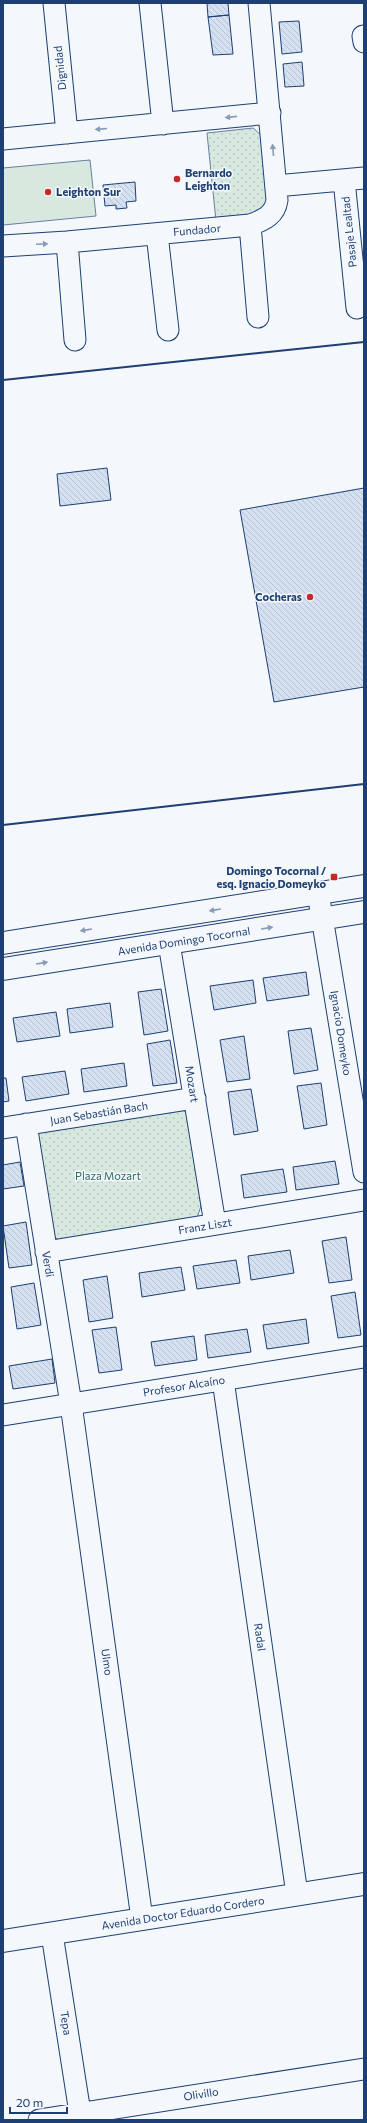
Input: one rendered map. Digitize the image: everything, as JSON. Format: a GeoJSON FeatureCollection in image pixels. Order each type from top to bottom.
{"type":"FeatureCollection","features":[{"type":"Feature","properties":{"kind":"main road"},"geometry":{"type":"LineString","coordinates":[[3,943],[364,886]]}},
{"type":"Feature","properties":{"kind":"main road","name":"Avenida Domingo Tocornal"},"geometry":{"type":"LineString","coordinates":[[3,969],[364,912]]}},
{"type":"Feature","properties":{"kind":"main road","name":"Avenida Doctor Eduardo Cordero"},"geometry":{"type":"LineString","coordinates":[[3,1941],[364,1884]]}},
{"type":"Feature","properties":{"kind":"street","name":"Dignidad"},"geometry":{"type":"LineString","coordinates":[[54,3],[67,133]]}},
{"type":"Feature","properties":{"kind":"street"},"geometry":{"type":"LineString","coordinates":[[150,3],[163,124]]}},
{"type":"Feature","properties":{"kind":"street","name":"Fundador"},"geometry":{"type":"LineString","coordinates":[[3,246],[67,242],[250,225],[267,218],[276,208],[276,186],[258,3]]}},
{"type":"Feature","properties":{"kind":"street"},"geometry":{"type":"LineString","coordinates":[[3,139],[270,113]]}},
{"type":"Feature","properties":{"kind":"street"},"geometry":{"type":"LineString","coordinates":[[276,186],[354,179]]}},
{"type":"Feature","properties":{"kind":"street","name":"Pasaje Lealtad"},"geometry":{"type":"LineString","coordinates":[[354,179],[357,308]]}},
{"type":"Feature","properties":{"kind":"street"},"geometry":{"type":"LineString","coordinates":[[250,225],[258,317]]}},
{"type":"Feature","properties":{"kind":"street"},"geometry":{"type":"LineString","coordinates":[[157,234],[168,330]]}},
{"type":"Feature","properties":{"kind":"street"},"geometry":{"type":"LineString","coordinates":[[67,242],[75,340]]}},
{"type":"Feature","properties":{"kind":"street","name":"Ignacio Domeyko"},"geometry":{"type":"LineString","coordinates":[[318,893],[364,1172]]}},
{"type":"Feature","properties":{"kind":"street","name":"Mozart"},"geometry":{"type":"LineString","coordinates":[[170,943],[215,1224]]}},
{"type":"Feature","properties":{"kind":"street","name":"Juan Sebastián Bach"},"geometry":{"type":"LineString","coordinates":[[3,1128],[195,1098]]}},
{"type":"Feature","properties":{"kind":"street","name":"Verdi"},"geometry":{"type":"LineString","coordinates":[[26,1124],[71,1404]]}},
{"type":"Feature","properties":{"kind":"street","name":"Franz Liszt"},"geometry":{"type":"LineString","coordinates":[[46,1252],[364,1200]]}},
{"type":"Feature","properties":{"kind":"street","name":"Profesor Alcaíno"},"geometry":{"type":"LineString","coordinates":[[3,1415],[364,1357]]}},
{"type":"Feature","properties":{"kind":"street","name":"Radal"},"geometry":{"type":"LineString","coordinates":[[223,1380],[297,1894]]}},
{"type":"Feature","properties":{"kind":"street","name":"Ulmo"},"geometry":{"type":"LineString","coordinates":[[71,1404],[142,1919]]}},
{"type":"Feature","properties":{"kind":"street","name":"Tepa"},"geometry":{"type":"LineString","coordinates":[[52,1934],[80,2114]]}},
{"type":"Feature","properties":{"kind":"street","name":"Olivillo"},"geometry":{"type":"LineString","coordinates":[[39,2120],[364,2069]]}},
{"type":"Feature","properties":{"kind":"green space"},"geometry":{"type":"Polygon","coordinates":[[[253,128],[264,138],[270,204],[260,217],[216,221],[207,133],[253,128]]]}},
{"type":"Feature","properties":{"kind":"green space","name":"Leighton Sur"},"geometry":{"type":"Polygon","coordinates":[[[90,160],[96,216],[3,225],[3,168],[90,160]]]}},
{"type":"Feature","properties":{"kind":"green space","name":"Plaza Mozart"},"geometry":{"type":"Polygon","coordinates":[[[177,1109],[188,1112],[201,1206],[197,1218],[59,1240],[50,1234],[33,1140],[41,1130],[177,1109]]]}},
{"type":"Feature","properties":{"kind":"building"},"geometry":{"type":"Polygon","coordinates":[[[207,3],[228,3],[229,15],[208,17],[207,3]]]}},
{"type":"Feature","properties":{"kind":"building"},"geometry":{"type":"Polygon","coordinates":[[[229,15],[233,54],[213,55],[208,17],[229,15]]]}},
{"type":"Feature","properties":{"kind":"building"},"geometry":{"type":"Polygon","coordinates":[[[299,21],[302,52],[282,54],[279,22],[299,21]]]}},
{"type":"Feature","properties":{"kind":"building"},"geometry":{"type":"Polygon","coordinates":[[[302,62],[304,86],[285,87],[283,64],[302,62]]]}},
{"type":"Feature","properties":{"kind":"building"},"geometry":{"type":"Polygon","coordinates":[[[135,182],[136,201],[126,202],[127,208],[116,209],[116,205],[105,206],[103,185],[135,182]]]}},
{"type":"Feature","properties":{"kind":"building"},"geometry":{"type":"Polygon","coordinates":[[[107,468],[111,500],[60,506],[57,474],[107,468]]]}},
{"type":"Feature","properties":{"kind":"building","name":"Cocheras"},"geometry":{"type":"Polygon","coordinates":[[[364,488],[364,687],[274,702],[240,510],[364,488]]]}},
{"type":"Feature","properties":{"kind":"building"},"geometry":{"type":"Polygon","coordinates":[[[306,972],[309,995],[267,1001],[263,978],[306,972]]]}},
{"type":"Feature","properties":{"kind":"building"},"geometry":{"type":"Polygon","coordinates":[[[253,980],[256,1003],[214,1010],[210,986],[253,980]]]}},
{"type":"Feature","properties":{"kind":"building"},"geometry":{"type":"Polygon","coordinates":[[[161,989],[168,1031],[144,1035],[138,992],[161,989]]]}},
{"type":"Feature","properties":{"kind":"building"},"geometry":{"type":"Polygon","coordinates":[[[110,1003],[113,1027],[70,1033],[67,1009],[110,1003]]]}},
{"type":"Feature","properties":{"kind":"building"},"geometry":{"type":"Polygon","coordinates":[[[56,1012],[60,1036],[17,1042],[13,1018],[56,1012]]]}},
{"type":"Feature","properties":{"kind":"building"},"geometry":{"type":"Polygon","coordinates":[[[311,1028],[318,1070],[294,1074],[288,1031],[311,1028]]]}},
{"type":"Feature","properties":{"kind":"building"},"geometry":{"type":"Polygon","coordinates":[[[244,1036],[250,1079],[227,1082],[220,1040],[244,1036]]]}},
{"type":"Feature","properties":{"kind":"building"},"geometry":{"type":"Polygon","coordinates":[[[170,1040],[177,1083],[153,1086],[147,1044],[170,1040]]]}},
{"type":"Feature","properties":{"kind":"building"},"geometry":{"type":"Polygon","coordinates":[[[124,1063],[127,1086],[84,1092],[81,1069],[124,1063]]]}},
{"type":"Feature","properties":{"kind":"building"},"geometry":{"type":"Polygon","coordinates":[[[65,1071],[69,1094],[26,1101],[22,1077],[65,1071]]]}},
{"type":"Feature","properties":{"kind":"building"},"geometry":{"type":"Polygon","coordinates":[[[3,1078],[6,1078],[9,1101],[3,1102],[3,1078]]]}},
{"type":"Feature","properties":{"kind":"building"},"geometry":{"type":"Polygon","coordinates":[[[321,1083],[327,1125],[304,1129],[297,1086],[321,1083]]]}},
{"type":"Feature","properties":{"kind":"building"},"geometry":{"type":"Polygon","coordinates":[[[251,1089],[258,1131],[234,1135],[228,1092],[251,1089]]]}},
{"type":"Feature","properties":{"kind":"building"},"geometry":{"type":"Polygon","coordinates":[[[335,1161],[339,1184],[296,1190],[293,1167],[335,1161]]]}},
{"type":"Feature","properties":{"kind":"building"},"geometry":{"type":"Polygon","coordinates":[[[20,1162],[24,1186],[3,1189],[3,1165],[20,1162]]]}},
{"type":"Feature","properties":{"kind":"building"},"geometry":{"type":"Polygon","coordinates":[[[283,1169],[287,1192],[244,1198],[241,1175],[283,1169]]]}},
{"type":"Feature","properties":{"kind":"building"},"geometry":{"type":"Polygon","coordinates":[[[26,1222],[32,1265],[9,1268],[3,1226],[26,1222]]]}},
{"type":"Feature","properties":{"kind":"building"},"geometry":{"type":"Polygon","coordinates":[[[346,1237],[352,1280],[329,1283],[322,1241],[346,1237]]]}},
{"type":"Feature","properties":{"kind":"building"},"geometry":{"type":"Polygon","coordinates":[[[290,1250],[294,1273],[251,1280],[248,1256],[290,1250]]]}},
{"type":"Feature","properties":{"kind":"building"},"geometry":{"type":"Polygon","coordinates":[[[236,1260],[240,1283],[197,1289],[193,1266],[236,1260]]]}},
{"type":"Feature","properties":{"kind":"building"},"geometry":{"type":"Polygon","coordinates":[[[181,1267],[185,1290],[142,1297],[139,1273],[181,1267]]]}},
{"type":"Feature","properties":{"kind":"building"},"geometry":{"type":"Polygon","coordinates":[[[107,1276],[113,1318],[89,1322],[83,1280],[107,1276]]]}},
{"type":"Feature","properties":{"kind":"building"},"geometry":{"type":"Polygon","coordinates":[[[34,1283],[41,1325],[17,1329],[11,1287],[34,1283]]]}},
{"type":"Feature","properties":{"kind":"building"},"geometry":{"type":"Polygon","coordinates":[[[355,1292],[361,1335],[338,1338],[331,1296],[355,1292]]]}},
{"type":"Feature","properties":{"kind":"building"},"geometry":{"type":"Polygon","coordinates":[[[306,1319],[309,1343],[267,1349],[263,1325],[306,1319]]]}},
{"type":"Feature","properties":{"kind":"building"},"geometry":{"type":"Polygon","coordinates":[[[116,1327],[122,1370],[99,1373],[92,1330],[116,1327]]]}},
{"type":"Feature","properties":{"kind":"building"},"geometry":{"type":"Polygon","coordinates":[[[247,1329],[251,1352],[208,1358],[205,1335],[247,1329]]]}},
{"type":"Feature","properties":{"kind":"building"},"geometry":{"type":"Polygon","coordinates":[[[194,1336],[197,1360],[155,1366],[151,1342],[194,1336]]]}},
{"type":"Feature","properties":{"kind":"building"},"geometry":{"type":"Polygon","coordinates":[[[52,1359],[55,1383],[13,1389],[9,1366],[52,1359]]]}},
{"type":"Feature","properties":{"kind":"wall"},"geometry":{"type":"LineString","coordinates":[[3,380],[364,342]]}},
{"type":"Feature","properties":{"kind":"wall"},"geometry":{"type":"LineString","coordinates":[[3,825],[364,784]]}},
{"type":"Feature","properties":{"kind":"place","name":"Bernardo Leighton"},"geometry":{"type":"Point","coordinates":[177,179]}},
{"type":"Feature","properties":{"kind":"place","name":"Leighton Sur"},"geometry":{"type":"Point","coordinates":[48,192]}},
{"type":"Feature","properties":{"kind":"place","name":"Cocheras"},"geometry":{"type":"Point","coordinates":[310,597]}},
{"type":"Feature","properties":{"kind":"place","name":"Domingo Tocornal / esq. Ignacio Domeyko"},"geometry":{"type":"Point","coordinates":[334,877]}}]}
